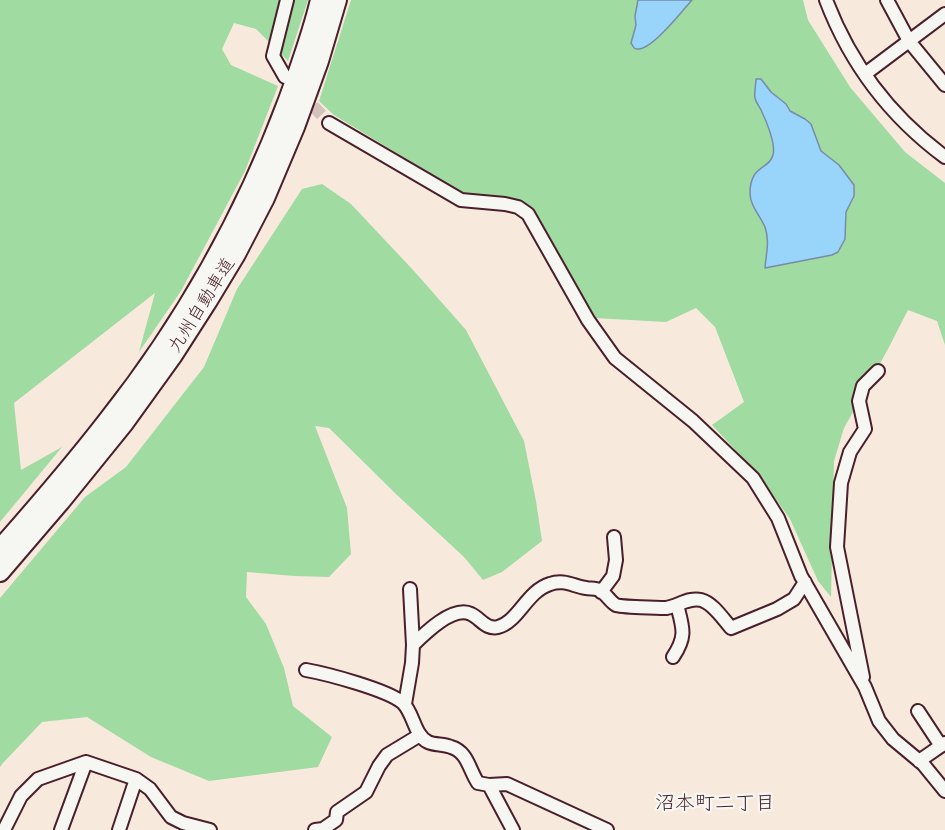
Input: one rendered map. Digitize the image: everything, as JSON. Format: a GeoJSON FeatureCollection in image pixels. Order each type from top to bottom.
{"type":"FeatureCollection","features":[{"type":"Feature","properties":{"kind":"highway","name":"九州自動車道"},"geometry":{"type":"LineString","coordinates":[[0,549],[110,419],[162,346],[195,294],[250,191],[279,124],[303,59],[320,0]]}},
{"type":"Feature","properties":{"kind":"highway","name":"九州自動車道"},"geometry":{"type":"LineString","coordinates":[[0,572],[124,423],[173,355],[213,292],[265,198],[278,168],[307,98],[337,0]]}},
{"type":"Feature","properties":{"kind":"street"},"geometry":{"type":"LineString","coordinates":[[285,77],[273,56],[287,0]]}},
{"type":"Feature","properties":{"kind":"street"},"geometry":{"type":"LineString","coordinates":[[826,0],[847,45],[881,97],[925,142],[945,157]]}},
{"type":"Feature","properties":{"kind":"street"},"geometry":{"type":"LineString","coordinates":[[887,0],[909,41],[945,84]]}},
{"type":"Feature","properties":{"kind":"street"},"geometry":{"type":"LineString","coordinates":[[865,74],[945,14]]}},
{"type":"Feature","properties":{"kind":"street"},"geometry":{"type":"LineString","coordinates":[[329,123],[461,200],[505,204],[518,207],[528,214],[588,320],[615,358],[693,421],[753,478],[778,518],[804,582],[865,687],[879,721],[893,739],[920,761],[945,791]]}},
{"type":"Feature","properties":{"kind":"street"},"geometry":{"type":"LineString","coordinates":[[865,687],[837,547],[841,483],[850,452],[865,429],[859,401],[863,386],[878,371]]}},
{"type":"Feature","properties":{"kind":"street"},"geometry":{"type":"LineString","coordinates":[[601,592],[613,576],[616,560],[614,537]]}},
{"type":"Feature","properties":{"kind":"street"},"geometry":{"type":"LineString","coordinates":[[413,645],[428,630],[458,613],[470,613],[492,628],[499,627],[507,623],[533,594],[548,584],[558,582],[598,589],[616,605],[665,608],[686,600],[699,599],[708,603],[731,628],[777,609],[794,599],[804,582]]}},
{"type":"Feature","properties":{"kind":"street"},"geometry":{"type":"LineString","coordinates":[[405,705],[413,645],[410,589]]}},
{"type":"Feature","properties":{"kind":"street"},"geometry":{"type":"LineString","coordinates":[[673,657],[680,648],[684,630],[677,605]]}},
{"type":"Feature","properties":{"kind":"street"},"geometry":{"type":"LineString","coordinates":[[306,670],[390,695],[405,705],[420,735],[429,743],[454,747],[461,752],[478,783],[507,784],[607,830]]}},
{"type":"Feature","properties":{"kind":"street"},"geometry":{"type":"LineString","coordinates":[[918,711],[943,744],[920,761]]}},
{"type":"Feature","properties":{"kind":"street"},"geometry":{"type":"LineString","coordinates":[[321,829],[336,820],[337,812],[366,792],[387,755],[420,735]]}},
{"type":"Feature","properties":{"kind":"street"},"geometry":{"type":"LineString","coordinates":[[61,830],[86,762]]}},
{"type":"Feature","properties":{"kind":"street"},"geometry":{"type":"LineString","coordinates":[[4,830],[21,796],[38,779],[86,762],[136,779],[150,789],[171,817],[183,823],[210,830]]}},
{"type":"Feature","properties":{"kind":"street"},"geometry":{"type":"LineString","coordinates":[[119,830],[136,779]]}},
{"type":"Feature","properties":{"kind":"street"},"geometry":{"type":"LineString","coordinates":[[489,784],[513,830]]}},
{"type":"Feature","properties":{"kind":"green space"},"geometry":{"type":"Polygon","coordinates":[[[0,0],[308,0],[288,61],[256,29],[234,23],[222,49],[231,65],[278,86],[245,171],[181,291],[139,352],[155,293],[14,403],[21,470],[62,447],[0,522],[0,0]]]}},
{"type":"Feature","properties":{"kind":"green space"},"geometry":{"type":"Polygon","coordinates":[[[351,0],[803,0],[808,20],[850,87],[905,152],[945,183],[945,345],[937,321],[908,310],[844,428],[834,461],[831,597],[818,581],[790,519],[757,473],[712,425],[744,402],[715,327],[696,308],[666,322],[594,318],[527,205],[502,198],[464,194],[334,115],[319,101],[351,0]]]}},
{"type":"Feature","properties":{"kind":"green space"},"geometry":{"type":"Polygon","coordinates":[[[322,184],[351,204],[466,330],[524,441],[542,541],[502,572],[483,580],[464,557],[329,428],[315,426],[347,508],[351,554],[329,577],[247,572],[246,597],[266,624],[284,668],[293,706],[332,737],[318,767],[209,781],[151,757],[87,717],[42,722],[0,767],[0,598],[85,497],[126,467],[204,367],[237,289],[302,189],[322,184]]]}},
{"type":"Feature","properties":{"kind":"water"},"geometry":{"type":"Polygon","coordinates":[[[638,0],[692,0],[659,37],[644,48],[638,49],[634,48],[631,43],[636,25],[638,0]]]}},
{"type":"Feature","properties":{"kind":"water"},"geometry":{"type":"Polygon","coordinates":[[[756,79],[761,79],[790,111],[811,124],[821,151],[839,165],[854,185],[854,196],[846,212],[845,239],[838,252],[832,255],[765,268],[766,232],[750,193],[753,177],[771,160],[774,150],[768,126],[755,98],[756,79]]]}},
{"type":"Feature","properties":{"kind":"tunnel"},"geometry":{"type":"LineString","coordinates":[[301,93],[329,123]]}},
{"type":"Feature","properties":{"kind":"district","name":"沼本町二丁目"},"geometry":{"type":"Point","coordinates":[715,805]}}]}
